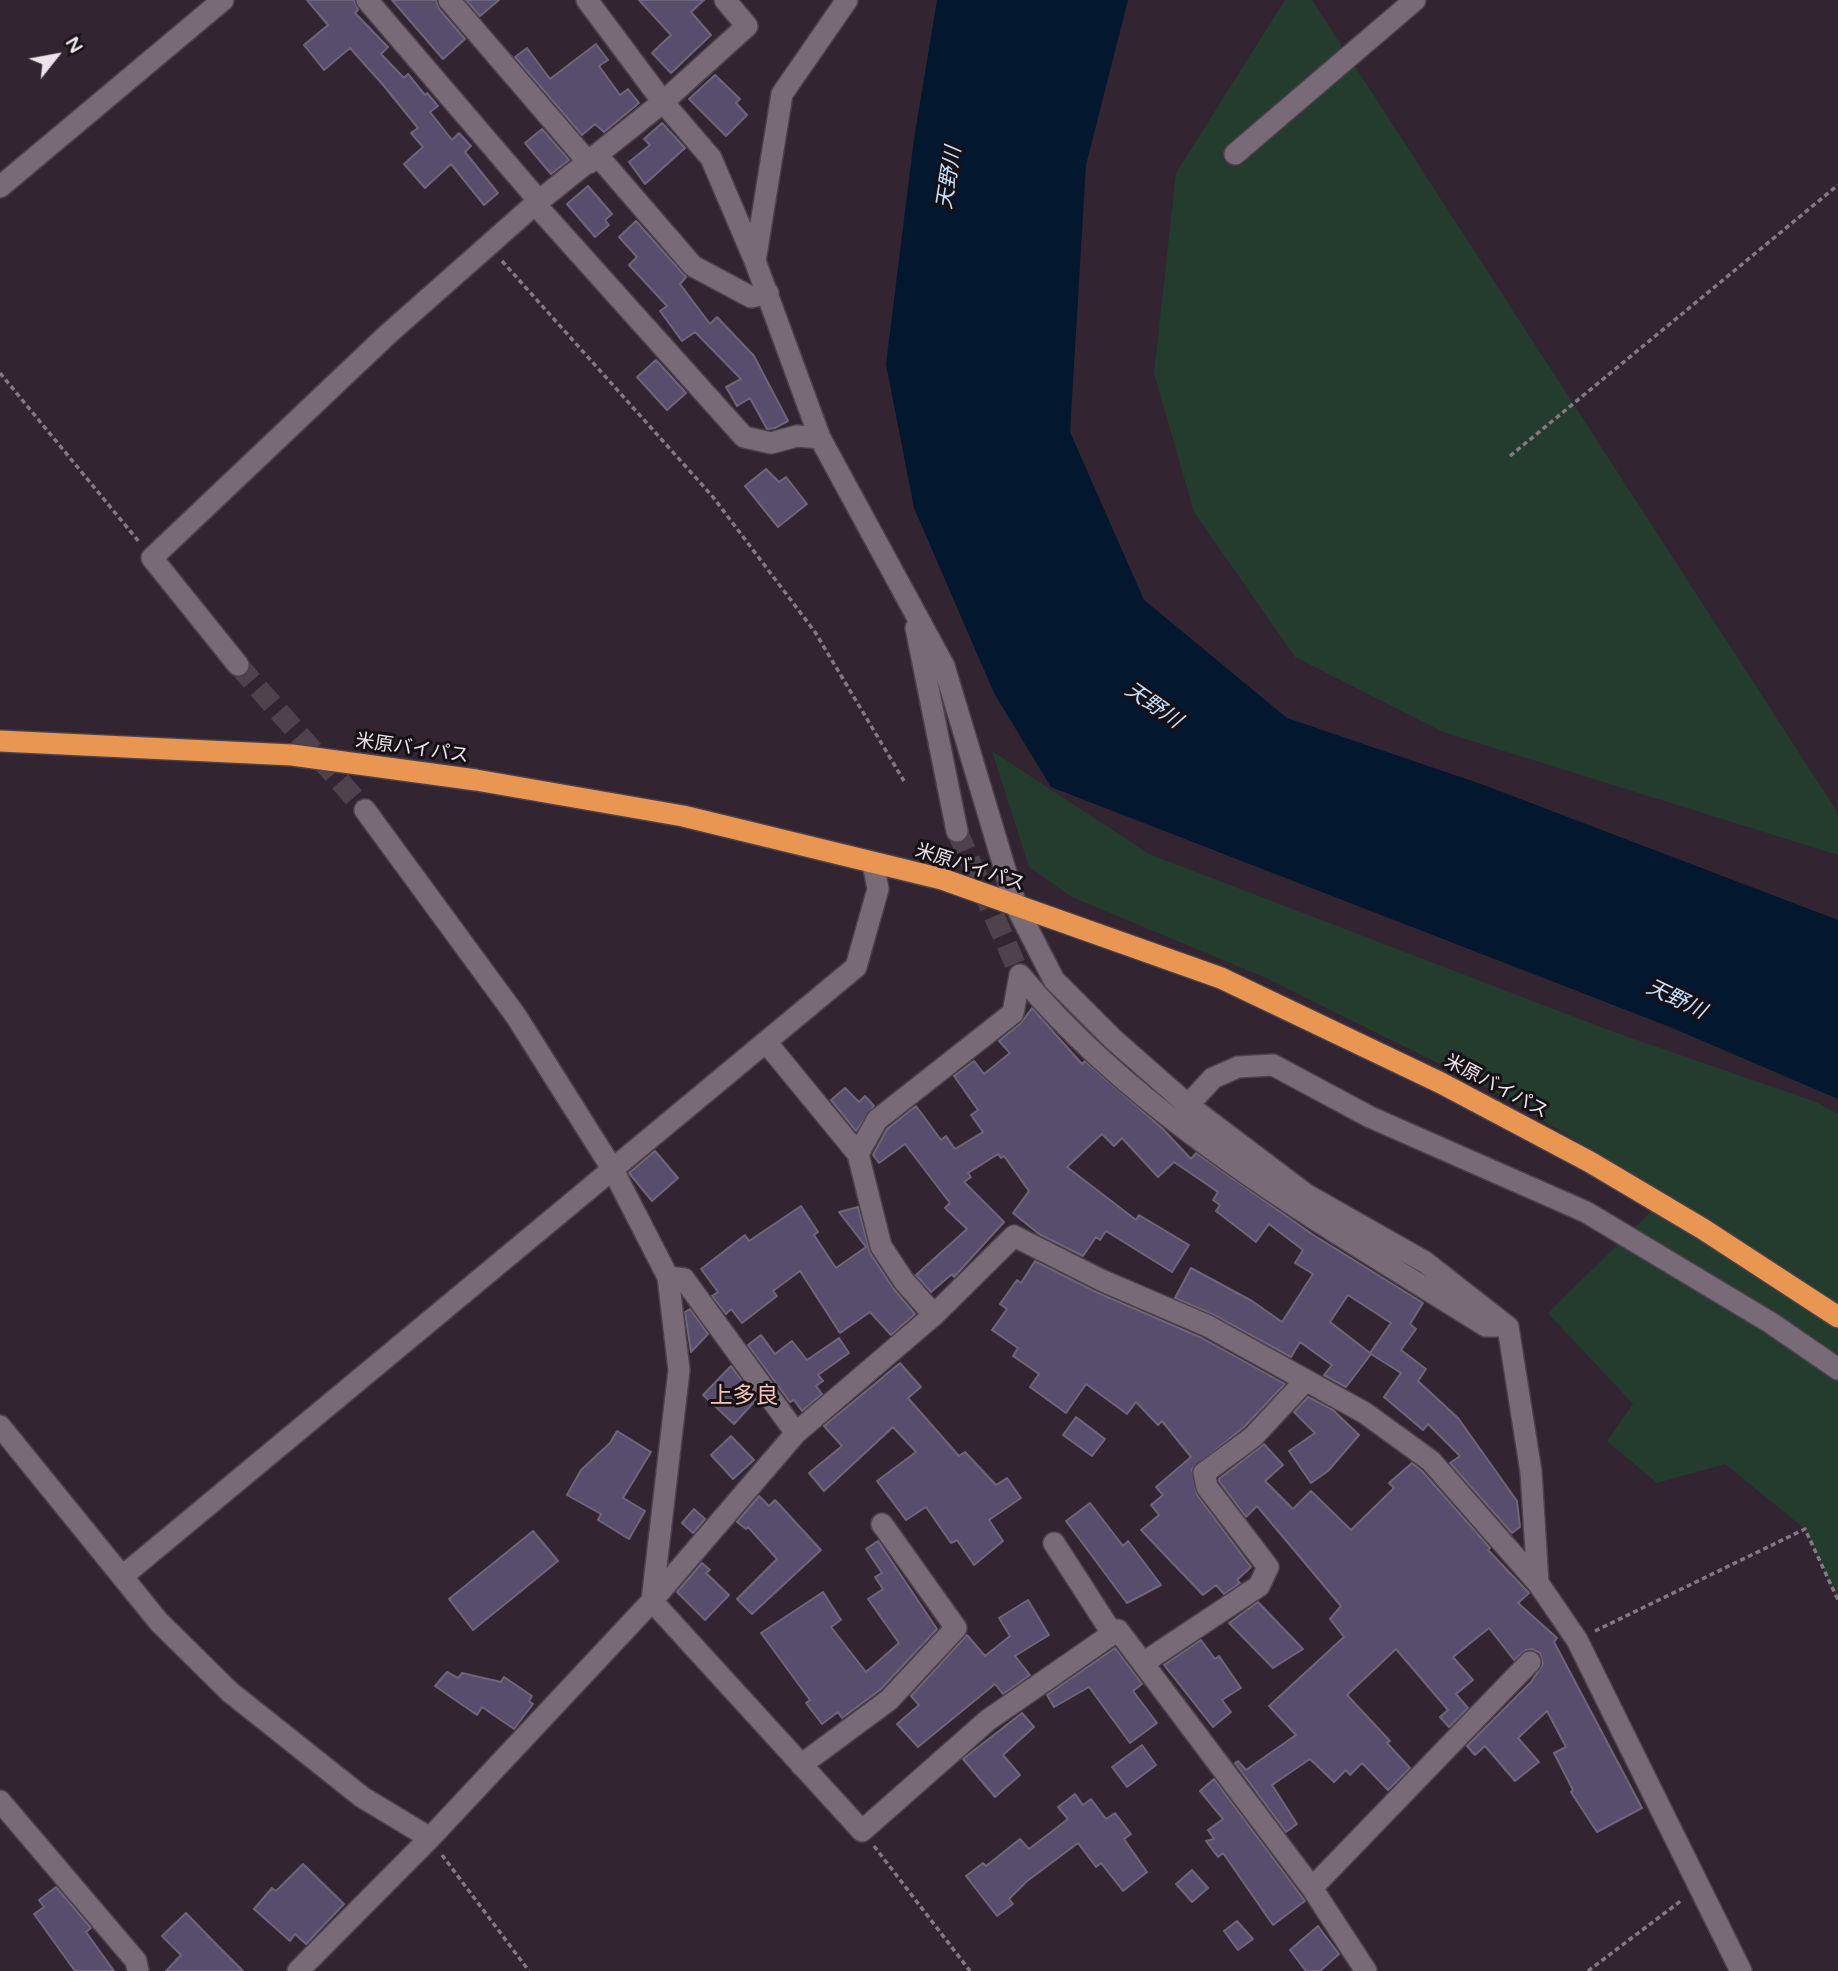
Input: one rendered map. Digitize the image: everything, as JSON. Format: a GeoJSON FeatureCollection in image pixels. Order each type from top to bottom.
{"type":"FeatureCollection","features":[{"type":"Feature","properties":{"kind":"highway","name":"米原バイパス"},"geometry":{"type":"LineString","coordinates":[[0,741],[292,755],[476,780],[683,816],[942,880],[1222,978],[1441,1083],[1647,1195],[1838,1317]]}},
{"type":"Feature","properties":{"kind":"street"},"geometry":{"type":"LineString","coordinates":[[0,187],[223,0]]}},
{"type":"Feature","properties":{"kind":"street"},"geometry":{"type":"LineString","coordinates":[[367,0],[537,203],[744,438],[771,443],[797,436],[820,438]]}},
{"type":"Feature","properties":{"kind":"street"},"geometry":{"type":"LineString","coordinates":[[449,0],[693,266],[751,297],[768,293]]}},
{"type":"Feature","properties":{"kind":"street"},"geometry":{"type":"LineString","coordinates":[[587,0],[663,102],[711,158],[768,293],[820,438],[944,666],[1016,906],[1054,981],[1113,1039],[1188,1105],[1307,1195],[1425,1262],[1508,1327],[1531,1472],[1538,1583]]}},
{"type":"Feature","properties":{"kind":"street"},"geometry":{"type":"LineString","coordinates":[[238,665],[152,558],[387,335],[537,203],[663,102],[747,26],[724,0]]}},
{"type":"Feature","properties":{"kind":"street"},"geometry":{"type":"LineString","coordinates":[[755,261],[782,94],[847,0]]}},
{"type":"Feature","properties":{"kind":"street"},"geometry":{"type":"LineString","coordinates":[[1235,154],[1415,0]]}},
{"type":"Feature","properties":{"kind":"street"},"geometry":{"type":"LineString","coordinates":[[911,605],[957,831]]}},
{"type":"Feature","properties":{"kind":"street"},"geometry":{"type":"LineString","coordinates":[[365,810],[516,1016],[613,1170],[668,1277],[679,1370],[652,1601],[862,1831],[988,1720],[1118,1630],[1312,1888],[1366,1971]]}},
{"type":"Feature","properties":{"kind":"street"},"geometry":{"type":"LineString","coordinates":[[124,1575],[856,967],[878,889],[873,863]]}},
{"type":"Feature","properties":{"kind":"street"},"geometry":{"type":"LineString","coordinates":[[858,1154],[877,1120],[1013,1013],[1020,975],[1050,1011],[1141,1096],[1297,1207],[1486,1326],[1508,1327]]}},
{"type":"Feature","properties":{"kind":"street"},"geometry":{"type":"LineString","coordinates":[[766,1042],[858,1154],[881,1246],[904,1282],[934,1315]]}},
{"type":"Feature","properties":{"kind":"street"},"geometry":{"type":"LineString","coordinates":[[1188,1105],[1213,1078],[1238,1067],[1273,1065],[1370,1116],[1586,1212],[1771,1323],[1838,1369]]}},
{"type":"Feature","properties":{"kind":"street"},"geometry":{"type":"LineString","coordinates":[[298,1971],[430,1838],[652,1601],[796,1433],[934,1315],[1014,1236],[1101,1280],[1208,1326],[1365,1413],[1431,1461],[1538,1583],[1577,1640],[1741,1971]]}},
{"type":"Feature","properties":{"kind":"street"},"geometry":{"type":"LineString","coordinates":[[668,1277],[684,1279],[796,1433]]}},
{"type":"Feature","properties":{"kind":"street"},"geometry":{"type":"LineString","coordinates":[[1143,1663],[1259,1586],[1268,1567],[1207,1488],[1204,1472],[1253,1437],[1306,1380]]}},
{"type":"Feature","properties":{"kind":"street"},"geometry":{"type":"LineString","coordinates":[[0,1426],[124,1575],[159,1622],[230,1692],[362,1797],[430,1838]]}},
{"type":"Feature","properties":{"kind":"street"},"geometry":{"type":"LineString","coordinates":[[801,1765],[889,1700],[956,1628],[882,1524]]}},
{"type":"Feature","properties":{"kind":"street"},"geometry":{"type":"LineString","coordinates":[[1054,1543],[1112,1633]]}},
{"type":"Feature","properties":{"kind":"street"},"geometry":{"type":"LineString","coordinates":[[1312,1888],[1530,1662]]}},
{"type":"Feature","properties":{"kind":"street"},"geometry":{"type":"LineString","coordinates":[[0,1801],[136,1961],[138,1971]]}},
{"type":"Feature","properties":{"kind":"path"},"geometry":{"type":"LineString","coordinates":[[1510,456],[1838,185]]}},
{"type":"Feature","properties":{"kind":"path"},"geometry":{"type":"LineString","coordinates":[[488,246],[713,497],[815,632],[904,781]]}},
{"type":"Feature","properties":{"kind":"path"},"geometry":{"type":"LineString","coordinates":[[0,373],[152,558]]}},
{"type":"Feature","properties":{"kind":"path"},"geometry":{"type":"LineString","coordinates":[[1577,1640],[1805,1529],[1838,1600]]}},
{"type":"Feature","properties":{"kind":"path"},"geometry":{"type":"LineString","coordinates":[[862,1831],[970,1971]]}},
{"type":"Feature","properties":{"kind":"path"},"geometry":{"type":"LineString","coordinates":[[430,1838],[529,1971]]}},
{"type":"Feature","properties":{"kind":"path"},"geometry":{"type":"LineString","coordinates":[[1588,1971],[1701,1886]]}},
{"type":"Feature","properties":{"kind":"green space"},"geometry":{"type":"Polygon","coordinates":[[[1285,0],[1312,0],[1838,813],[1838,855],[1443,732],[1295,657],[1194,512],[1154,373],[1176,173],[1285,0]]]}},
{"type":"Feature","properties":{"kind":"green space"},"geometry":{"type":"Polygon","coordinates":[[[992,751],[1149,854],[1611,1031],[1816,1102],[1838,1114],[1838,1600],[1805,1529],[1725,1464],[1657,1483],[1607,1441],[1633,1404],[1548,1313],[1667,1196],[1496,1092],[1268,979],[1072,897],[1029,867],[992,751]]]}},
{"type":"Feature","properties":{"kind":"water","name":"天野川"},"geometry":{"type":"Polygon","coordinates":[[[937,0],[1128,0],[1086,165],[1070,432],[1144,600],[1287,718],[1481,784],[1838,920],[1838,1099],[1670,1027],[1051,787],[994,693],[914,508],[886,364],[914,139],[937,0]]]}},
{"type":"Feature","properties":{"kind":"building"},"geometry":{"type":"Polygon","coordinates":[[[307,0],[354,0],[358,10],[355,13],[388,47],[381,54],[404,78],[408,74],[438,106],[430,112],[452,140],[459,133],[471,146],[465,152],[498,193],[484,205],[451,164],[425,188],[404,164],[423,147],[411,133],[418,128],[384,86],[350,48],[324,70],[304,45],[328,25],[307,0]]]}},
{"type":"Feature","properties":{"kind":"building"},"geometry":{"type":"Polygon","coordinates":[[[392,0],[436,0],[439,9],[465,39],[443,59],[392,0]]]}},
{"type":"Feature","properties":{"kind":"building"},"geometry":{"type":"Polygon","coordinates":[[[466,0],[499,0],[480,16],[466,0]]]}},
{"type":"Feature","properties":{"kind":"building"},"geometry":{"type":"Polygon","coordinates":[[[639,0],[704,0],[691,12],[711,35],[671,73],[652,53],[671,35],[639,0]]]}},
{"type":"Feature","properties":{"kind":"building"},"geometry":{"type":"Polygon","coordinates":[[[596,44],[608,60],[599,66],[620,95],[628,89],[639,103],[604,132],[595,124],[582,135],[515,57],[527,48],[550,79],[596,44]]]}},
{"type":"Feature","properties":{"kind":"building"},"geometry":{"type":"Polygon","coordinates":[[[715,75],[740,99],[736,103],[747,115],[726,136],[689,99],[715,75]]]}},
{"type":"Feature","properties":{"kind":"building"},"geometry":{"type":"Polygon","coordinates":[[[662,123],[685,148],[645,184],[629,162],[650,145],[644,139],[662,123]]]}},
{"type":"Feature","properties":{"kind":"building"},"geometry":{"type":"Polygon","coordinates":[[[542,129],[569,160],[551,174],[525,143],[542,129]]]}},
{"type":"Feature","properties":{"kind":"building"},"geometry":{"type":"Polygon","coordinates":[[[588,186],[612,214],[605,220],[609,225],[595,237],[567,204],[588,186]]]}},
{"type":"Feature","properties":{"kind":"building"},"geometry":{"type":"Polygon","coordinates":[[[636,221],[686,277],[680,284],[710,324],[717,317],[754,356],[788,421],[767,429],[750,398],[737,406],[726,387],[741,379],[695,332],[682,341],[660,311],[667,306],[629,265],[637,257],[619,237],[636,221]]]}},
{"type":"Feature","properties":{"kind":"building"},"geometry":{"type":"Polygon","coordinates":[[[656,360],[686,393],[667,410],[637,377],[656,360]]]}},
{"type":"Feature","properties":{"kind":"building"},"geometry":{"type":"Polygon","coordinates":[[[766,469],[779,482],[786,477],[807,504],[778,527],[745,486],[766,469]]]}},
{"type":"Feature","properties":{"kind":"building"},"geometry":{"type":"Polygon","coordinates":[[[1032,1008],[1082,1064],[1085,1061],[1163,1129],[1191,1159],[1196,1153],[1312,1234],[1423,1303],[1410,1324],[1416,1329],[1401,1350],[1426,1369],[1418,1381],[1458,1418],[1517,1501],[1520,1527],[1512,1533],[1450,1463],[1460,1456],[1428,1424],[1423,1430],[1384,1397],[1401,1373],[1371,1354],[1346,1387],[1324,1375],[1332,1365],[1300,1342],[1291,1357],[1214,1315],[1175,1298],[1191,1268],[1252,1301],[1282,1322],[1313,1274],[1295,1263],[1303,1250],[1269,1224],[1256,1242],[1216,1211],[1220,1205],[1213,1200],[1218,1192],[1174,1162],[1158,1177],[1122,1138],[1114,1146],[1102,1134],[1067,1167],[1136,1220],[1139,1215],[1189,1245],[1172,1272],[1106,1231],[1100,1240],[1096,1237],[1083,1256],[1039,1234],[1013,1213],[1029,1191],[1004,1156],[1001,1158],[998,1154],[968,1173],[971,1177],[964,1182],[1004,1222],[954,1277],[952,1274],[931,1292],[916,1275],[967,1229],[945,1208],[950,1203],[905,1144],[879,1163],[873,1155],[887,1129],[916,1106],[941,1140],[946,1136],[955,1149],[983,1132],[971,1115],[978,1110],[954,1076],[974,1061],[984,1074],[1010,1053],[999,1041],[1021,1023],[1032,1008]],[[1348,1295],[1330,1322],[1370,1353],[1391,1323],[1348,1295]]]}},
{"type":"Feature","properties":{"kind":"building"},"geometry":{"type":"Polygon","coordinates":[[[845,1088],[859,1102],[865,1096],[874,1106],[856,1131],[831,1100],[845,1088]]]}},
{"type":"Feature","properties":{"kind":"building"},"geometry":{"type":"Polygon","coordinates":[[[655,1151],[678,1178],[652,1201],[629,1173],[655,1151]]]}},
{"type":"Feature","properties":{"kind":"building"},"geometry":{"type":"Polygon","coordinates":[[[801,1206],[818,1232],[814,1235],[836,1268],[866,1247],[839,1212],[858,1207],[870,1253],[893,1288],[915,1314],[891,1335],[870,1312],[840,1333],[800,1271],[773,1291],[777,1296],[742,1323],[731,1309],[726,1314],[712,1296],[718,1292],[701,1269],[745,1235],[749,1241],[801,1206]]]}},
{"type":"Feature","properties":{"kind":"building"},"geometry":{"type":"Polygon","coordinates":[[[1035,1261],[1096,1292],[1202,1338],[1285,1384],[1244,1427],[1192,1469],[1197,1495],[1251,1567],[1237,1580],[1240,1583],[1224,1594],[1216,1585],[1203,1595],[1141,1530],[1159,1515],[1151,1505],[1163,1495],[1156,1487],[1191,1457],[1162,1421],[1158,1425],[1136,1402],[1127,1414],[1086,1384],[1066,1413],[1030,1387],[1039,1374],[1013,1356],[1018,1348],[992,1330],[1007,1309],[1000,1304],[1017,1280],[1021,1283],[1035,1261]]]}},
{"type":"Feature","properties":{"kind":"building"},"geometry":{"type":"Polygon","coordinates":[[[690,1309],[708,1334],[691,1352],[685,1312],[690,1309]]]}},
{"type":"Feature","properties":{"kind":"building"},"geometry":{"type":"Polygon","coordinates":[[[761,1335],[775,1354],[792,1341],[807,1360],[839,1338],[849,1353],[818,1375],[823,1381],[816,1386],[822,1394],[802,1411],[794,1400],[790,1402],[748,1345],[761,1335]]]}},
{"type":"Feature","properties":{"kind":"building"},"geometry":{"type":"Polygon","coordinates":[[[900,1363],[921,1387],[908,1398],[959,1456],[965,1452],[996,1485],[1007,1478],[1021,1498],[989,1520],[1003,1541],[974,1565],[957,1540],[951,1543],[926,1507],[906,1520],[877,1481],[916,1452],[893,1427],[824,1491],[809,1473],[842,1446],[824,1426],[900,1363]]]}},
{"type":"Feature","properties":{"kind":"building"},"geometry":{"type":"Polygon","coordinates":[[[731,1366],[756,1400],[734,1424],[703,1395],[731,1366]]]}},
{"type":"Feature","properties":{"kind":"building"},"geometry":{"type":"Polygon","coordinates":[[[1308,1397],[1333,1410],[1359,1435],[1328,1471],[1311,1483],[1289,1451],[1315,1433],[1294,1412],[1308,1397]]]}},
{"type":"Feature","properties":{"kind":"building"},"geometry":{"type":"Polygon","coordinates":[[[1076,1417],[1105,1439],[1092,1456],[1063,1435],[1076,1417]]]}},
{"type":"Feature","properties":{"kind":"building"},"geometry":{"type":"Polygon","coordinates":[[[617,1431],[651,1452],[623,1498],[645,1511],[629,1539],[598,1520],[601,1514],[567,1495],[581,1470],[610,1443],[617,1431]]]}},
{"type":"Feature","properties":{"kind":"building"},"geometry":{"type":"Polygon","coordinates":[[[731,1436],[754,1460],[733,1479],[711,1455],[731,1436]]]}},
{"type":"Feature","properties":{"kind":"building"},"geometry":{"type":"Polygon","coordinates":[[[1264,1444],[1283,1465],[1265,1481],[1293,1509],[1311,1491],[1351,1530],[1394,1488],[1389,1483],[1412,1463],[1422,1471],[1490,1548],[1488,1550],[1529,1593],[1518,1603],[1557,1638],[1554,1642],[1642,1808],[1597,1832],[1571,1792],[1573,1790],[1554,1753],[1566,1747],[1547,1711],[1518,1738],[1539,1762],[1515,1781],[1485,1746],[1475,1755],[1467,1746],[1531,1682],[1543,1664],[1540,1653],[1532,1649],[1526,1650],[1514,1660],[1489,1628],[1453,1657],[1473,1680],[1456,1694],[1468,1708],[1449,1727],[1440,1717],[1448,1710],[1396,1649],[1347,1695],[1390,1741],[1387,1743],[1410,1768],[1388,1790],[1362,1763],[1350,1775],[1346,1770],[1334,1782],[1310,1759],[1272,1785],[1297,1824],[1286,1832],[1235,1763],[1238,1761],[1246,1770],[1296,1735],[1269,1706],[1344,1637],[1330,1619],[1341,1606],[1257,1506],[1246,1517],[1219,1481],[1264,1444]]]}},
{"type":"Feature","properties":{"kind":"building"},"geometry":{"type":"Polygon","coordinates":[[[759,1496],[769,1506],[775,1500],[821,1550],[752,1614],[737,1599],[777,1559],[748,1527],[746,1529],[737,1522],[759,1496]]]}},
{"type":"Feature","properties":{"kind":"building"},"geometry":{"type":"Polygon","coordinates":[[[1090,1503],[1123,1546],[1128,1541],[1161,1585],[1127,1603],[1066,1521],[1090,1503]]]}},
{"type":"Feature","properties":{"kind":"building"},"geometry":{"type":"Polygon","coordinates":[[[694,1509],[705,1519],[693,1533],[682,1523],[694,1509]]]}},
{"type":"Feature","properties":{"kind":"building"},"geometry":{"type":"Polygon","coordinates":[[[533,1531],[558,1561],[473,1630],[449,1599],[533,1531]]]}},
{"type":"Feature","properties":{"kind":"building"},"geometry":{"type":"Polygon","coordinates":[[[878,1541],[937,1629],[880,1690],[842,1718],[838,1712],[822,1724],[806,1703],[810,1700],[761,1633],[823,1592],[841,1620],[831,1627],[866,1672],[899,1643],[868,1599],[883,1589],[875,1577],[882,1573],[866,1549],[878,1541]]]}},
{"type":"Feature","properties":{"kind":"building"},"geometry":{"type":"Polygon","coordinates":[[[702,1563],[710,1570],[706,1573],[729,1595],[705,1620],[677,1592],[702,1563]]]}},
{"type":"Feature","properties":{"kind":"building"},"geometry":{"type":"Polygon","coordinates":[[[1028,1600],[1049,1635],[1015,1656],[1030,1675],[1003,1694],[995,1684],[918,1747],[897,1724],[919,1705],[911,1696],[967,1635],[985,1656],[1010,1636],[999,1618],[1028,1600]]]}},
{"type":"Feature","properties":{"kind":"building"},"geometry":{"type":"Polygon","coordinates":[[[1258,1602],[1303,1649],[1273,1668],[1229,1623],[1258,1602]]]}},
{"type":"Feature","properties":{"kind":"building"},"geometry":{"type":"Polygon","coordinates":[[[1201,1640],[1215,1659],[1219,1656],[1241,1688],[1222,1700],[1231,1712],[1213,1727],[1164,1665],[1201,1640]]]}},
{"type":"Feature","properties":{"kind":"building"},"geometry":{"type":"Polygon","coordinates":[[[1115,1648],[1142,1684],[1133,1691],[1157,1723],[1130,1743],[1089,1687],[1054,1707],[1047,1695],[1115,1648]]]}},
{"type":"Feature","properties":{"kind":"building"},"geometry":{"type":"Polygon","coordinates":[[[447,1672],[458,1678],[462,1673],[501,1682],[504,1677],[532,1696],[529,1701],[533,1704],[514,1729],[482,1707],[477,1715],[435,1686],[447,1672]]]}},
{"type":"Feature","properties":{"kind":"building"},"geometry":{"type":"Polygon","coordinates":[[[1022,1713],[1034,1727],[1003,1755],[1020,1775],[995,1797],[963,1759],[1022,1713]]]}},
{"type":"Feature","properties":{"kind":"building"},"geometry":{"type":"Polygon","coordinates":[[[1142,1745],[1156,1765],[1127,1787],[1112,1767],[1142,1745]]]}},
{"type":"Feature","properties":{"kind":"building"},"geometry":{"type":"Polygon","coordinates":[[[1214,1779],[1305,1901],[1273,1925],[1223,1853],[1218,1857],[1206,1841],[1214,1839],[1208,1830],[1223,1819],[1200,1791],[1214,1779]]]}},
{"type":"Feature","properties":{"kind":"building"},"geometry":{"type":"Polygon","coordinates":[[[1075,1794],[1083,1805],[1091,1799],[1106,1819],[1115,1813],[1131,1834],[1124,1839],[1147,1872],[1123,1891],[1101,1863],[1096,1867],[1078,1843],[1026,1882],[1009,1899],[1013,1904],[997,1916],[966,1876],[983,1863],[986,1866],[1020,1839],[1029,1849],[1068,1819],[1058,1807],[1075,1794]]]}},
{"type":"Feature","properties":{"kind":"building"},"geometry":{"type":"Polygon","coordinates":[[[303,1864],[344,1904],[306,1944],[295,1934],[290,1941],[254,1909],[272,1888],[276,1891],[303,1864]]]}},
{"type":"Feature","properties":{"kind":"building"},"geometry":{"type":"Polygon","coordinates":[[[1192,1870],[1208,1888],[1192,1902],[1176,1884],[1192,1870]]]}},
{"type":"Feature","properties":{"kind":"building"},"geometry":{"type":"Polygon","coordinates":[[[56,1887],[91,1928],[86,1932],[114,1971],[75,1971],[34,1914],[44,1907],[39,1900],[56,1887]]]}},
{"type":"Feature","properties":{"kind":"building"},"geometry":{"type":"Polygon","coordinates":[[[186,1913],[243,1971],[166,1971],[181,1955],[162,1936],[186,1913]]]}},
{"type":"Feature","properties":{"kind":"building"},"geometry":{"type":"Polygon","coordinates":[[[1237,1921],[1253,1939],[1238,1950],[1224,1931],[1237,1921]]]}},
{"type":"Feature","properties":{"kind":"building"},"geometry":{"type":"Polygon","coordinates":[[[1318,1926],[1339,1954],[1320,1971],[1306,1971],[1290,1950],[1318,1926]]]}},
{"type":"Feature","properties":{"kind":"tunnel"},"geometry":{"type":"LineString","coordinates":[[238,665],[365,810]]}},
{"type":"Feature","properties":{"kind":"tunnel"},"geometry":{"type":"LineString","coordinates":[[957,831],[1020,975]]}},
{"type":"Feature","properties":{"kind":"district","name":"上多良"},"geometry":{"type":"Point","coordinates":[744,1397]}}]}
